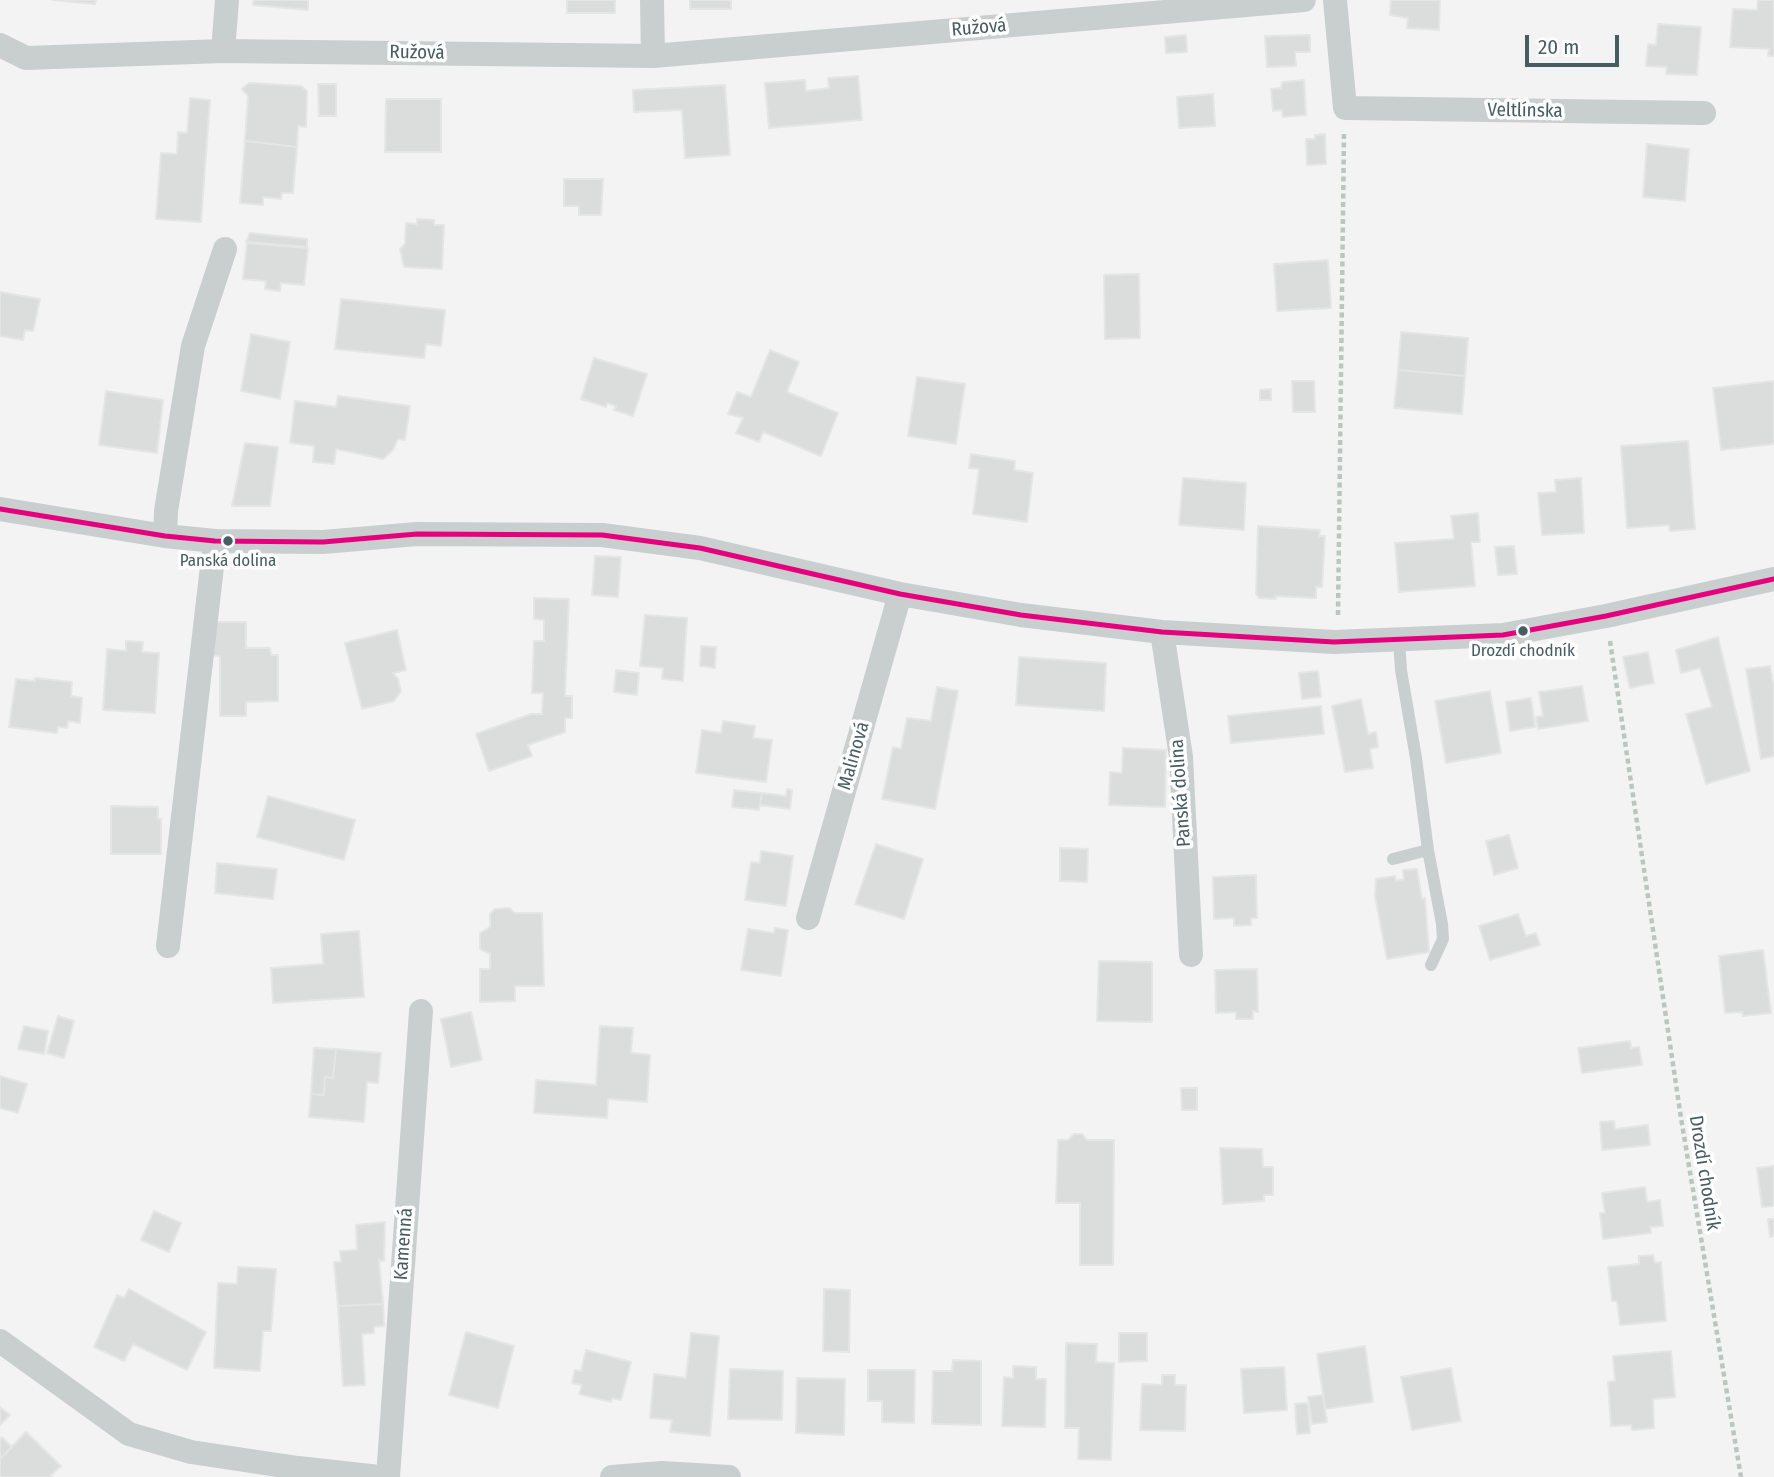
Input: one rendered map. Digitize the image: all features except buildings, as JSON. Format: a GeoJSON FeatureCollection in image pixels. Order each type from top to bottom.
{"type":"FeatureCollection","features":[{"type":"Feature","properties":{"kind":"street"},"geometry":{"type":"LineString","coordinates":[[223,51],[227,0]]}},
{"type":"Feature","properties":{"kind":"street"},"geometry":{"type":"LineString","coordinates":[[652,0],[653,56]]}},
{"type":"Feature","properties":{"kind":"street","name":"Ružová"},"geometry":{"type":"LineString","coordinates":[[0,45],[26,58],[223,51],[653,56],[1304,0]]}},
{"type":"Feature","properties":{"kind":"street"},"geometry":{"type":"LineString","coordinates":[[1335,0],[1345,108]]}},
{"type":"Feature","properties":{"kind":"street","name":"Veltlínska"},"geometry":{"type":"LineString","coordinates":[[1345,108],[1704,113]]}},
{"type":"Feature","properties":{"kind":"street"},"geometry":{"type":"LineString","coordinates":[[165,536],[166,511],[193,346],[225,249]]}},
{"type":"Feature","properties":{"kind":"street"},"geometry":{"type":"LineString","coordinates":[[0,509],[165,536],[215,541],[323,542],[417,534],[602,535],[700,548],[900,594],[1021,615],[1163,632],[1334,642],[1503,635],[1606,616],[1774,579]]}},
{"type":"Feature","properties":{"kind":"street"},"geometry":{"type":"LineString","coordinates":[[168,946],[215,541]]}},
{"type":"Feature","properties":{"kind":"street","name":"Malinová"},"geometry":{"type":"LineString","coordinates":[[808,918],[900,594]]}},
{"type":"Feature","properties":{"kind":"street","name":"Panská dolina"},"geometry":{"type":"LineString","coordinates":[[1163,632],[1181,757],[1191,955]]}},
{"type":"Feature","properties":{"kind":"street","name":"Kamenná"},"geometry":{"type":"LineString","coordinates":[[388,1477],[421,1011]]}},
{"type":"Feature","properties":{"kind":"street"},"geometry":{"type":"LineString","coordinates":[[0,1342],[129,1434],[191,1452],[379,1477]]}},
{"type":"Feature","properties":{"kind":"street"},"geometry":{"type":"LineString","coordinates":[[612,1477],[662,1473],[729,1477]]}},
{"type":"Feature","properties":{"kind":"lane"},"geometry":{"type":"LineString","coordinates":[[1399,640],[1401,670],[1443,939],[1431,965]]}},
{"type":"Feature","properties":{"kind":"lane"},"geometry":{"type":"LineString","coordinates":[[1393,859],[1428,850]]}},
{"type":"Feature","properties":{"kind":"path"},"geometry":{"type":"LineString","coordinates":[[1334,642],[1338,605],[1345,108]]}},
{"type":"Feature","properties":{"kind":"path","name":"Drozdí chodník"},"geometry":{"type":"LineString","coordinates":[[1606,616],[1681,1118],[1741,1477]]}},
{"type":"Feature","properties":{"kind":"transit line"},"geometry":{"type":"LineString","coordinates":[[0,509],[165,536],[215,541],[323,542],[417,534],[602,535],[700,548],[900,594],[1021,615],[1162,632],[1334,642],[1503,635],[1606,616],[1774,579]]}},
{"type":"Feature","properties":{"kind":"place","name":"Panská dolina"},"geometry":{"type":"Point","coordinates":[228,541]}},
{"type":"Feature","properties":{"kind":"place","name":"Drozdí chodník"},"geometry":{"type":"Point","coordinates":[1523,631]}}]}
